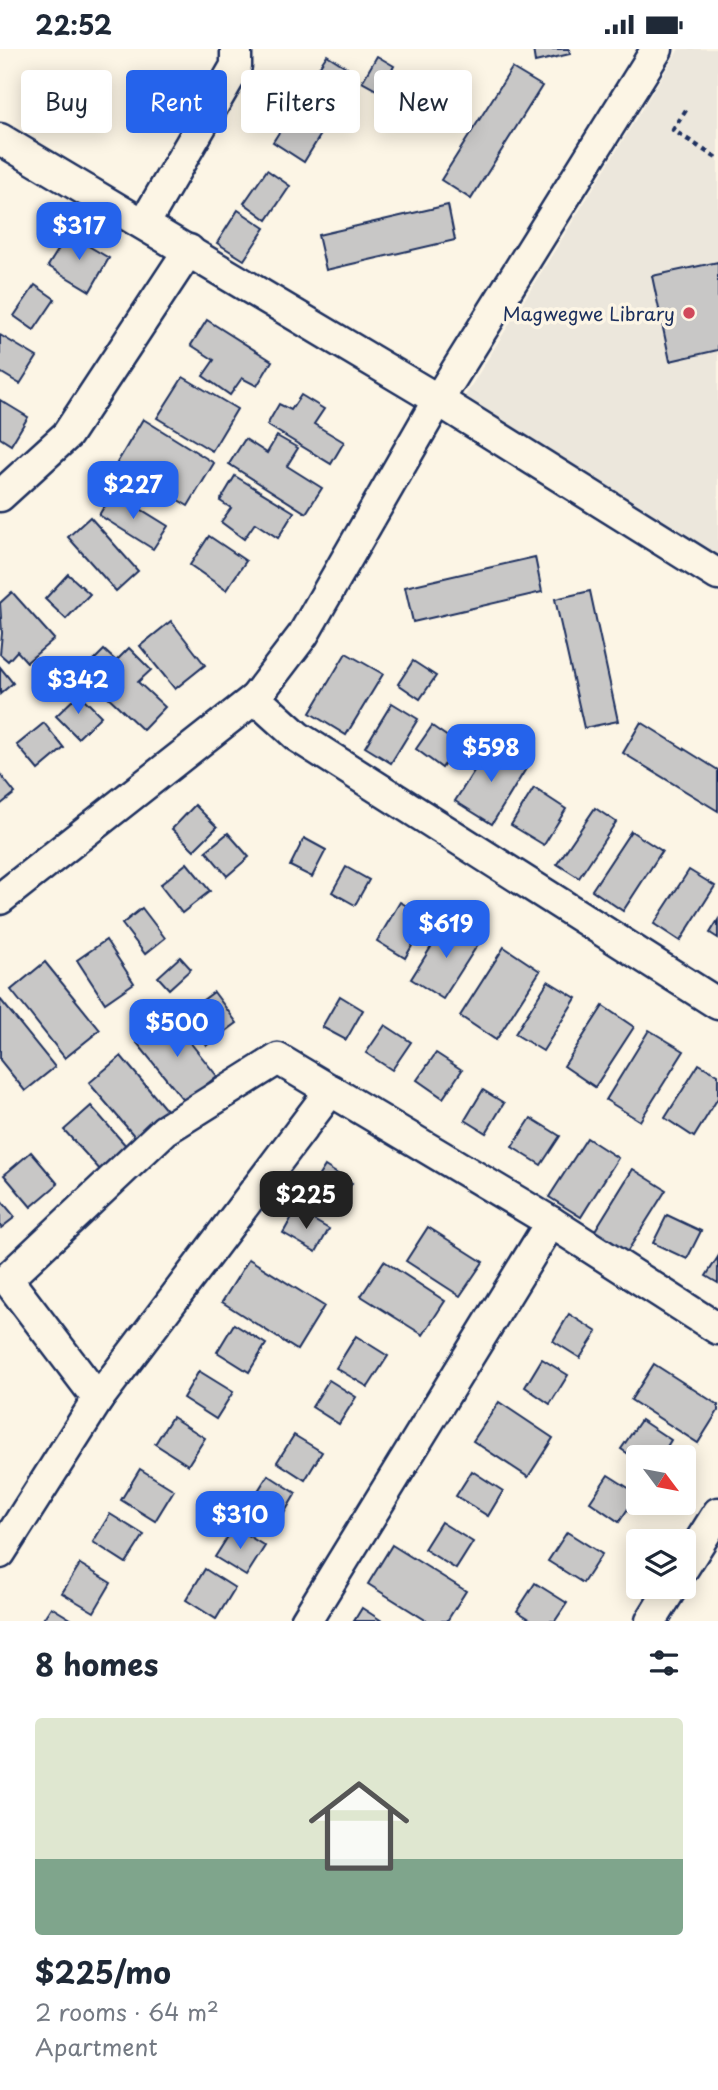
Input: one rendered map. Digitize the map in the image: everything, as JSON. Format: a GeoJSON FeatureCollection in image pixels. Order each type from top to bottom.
{"type":"FeatureCollection","features":[{"type":"Feature","properties":{"kind":"street"},"geometry":{"type":"LineString","coordinates":[[144,224],[236,66],[236,49]]}},
{"type":"Feature","properties":{"kind":"street"},"geometry":{"type":"LineString","coordinates":[[0,899],[255,698],[303,635],[438,400],[657,49]]}},
{"type":"Feature","properties":{"kind":"street"},"geometry":{"type":"LineString","coordinates":[[0,139],[438,400],[718,575]]}},
{"type":"Feature","properties":{"kind":"street"},"geometry":{"type":"LineString","coordinates":[[0,496],[67,435],[189,250]]}},
{"type":"Feature","properties":{"kind":"street"},"geometry":{"type":"LineString","coordinates":[[255,698],[299,737],[718,1004]]}},
{"type":"Feature","properties":{"kind":"street"},"geometry":{"type":"LineString","coordinates":[[98,1399],[3,1275],[165,1130],[278,1059],[551,1222],[718,1329]]}},
{"type":"Feature","properties":{"kind":"street"},"geometry":{"type":"LineString","coordinates":[[0,1553],[98,1399],[331,1090]]}},
{"type":"Feature","properties":{"kind":"street"},"geometry":{"type":"LineString","coordinates":[[306,1621],[551,1222]]}},
{"type":"Feature","properties":{"kind":"street"},"geometry":{"type":"LineString","coordinates":[[696,1548],[718,1513]]}},
{"type":"Feature","properties":{"kind":"street"},"geometry":{"type":"LineString","coordinates":[[651,1621],[665,1599]]}},
{"type":"Feature","properties":{"kind":"path"},"geometry":{"type":"LineString","coordinates":[[686,110],[673,130],[718,159]]}},
{"type":"Feature","properties":{"kind":"shaded area"},"geometry":{"type":"Polygon","coordinates":[[[679,49],[718,49],[718,560],[463,399],[679,49]]]}},
{"type":"Feature","properties":{"kind":"building"},"geometry":{"type":"Polygon","coordinates":[[[533,49],[569,49],[570,54],[535,62],[533,49]]]}},
{"type":"Feature","properties":{"kind":"building"},"geometry":{"type":"Polygon","coordinates":[[[327,55],[351,70],[317,70],[327,55]]]}},
{"type":"Feature","properties":{"kind":"building"},"geometry":{"type":"Polygon","coordinates":[[[377,56],[394,66],[392,70],[374,70],[374,89],[362,82],[377,56]]]}},
{"type":"Feature","properties":{"kind":"building"},"geometry":{"type":"Polygon","coordinates":[[[512,68],[542,86],[471,199],[441,180],[512,68]]]}},
{"type":"Feature","properties":{"kind":"building"},"geometry":{"type":"Polygon","coordinates":[[[279,133],[322,133],[304,162],[273,142],[279,133]]]}},
{"type":"Feature","properties":{"kind":"building"},"geometry":{"type":"Polygon","coordinates":[[[267,170],[290,186],[267,220],[244,203],[267,170]]]}},
{"type":"Feature","properties":{"kind":"building"},"geometry":{"type":"Polygon","coordinates":[[[448,205],[455,240],[326,270],[318,235],[448,205]]]}},
{"type":"Feature","properties":{"kind":"building"},"geometry":{"type":"Polygon","coordinates":[[[238,210],[265,228],[244,260],[217,243],[238,210]]]}},
{"type":"Feature","properties":{"kind":"building"},"geometry":{"type":"Polygon","coordinates":[[[68,234],[109,258],[90,291],[48,266],[68,234]]]}},
{"type":"Feature","properties":{"kind":"building","name":"Magwegwe Library"},"geometry":{"type":"Polygon","coordinates":[[[718,262],[718,350],[670,361],[652,276],[718,262]]]}},
{"type":"Feature","properties":{"kind":"building"},"geometry":{"type":"Polygon","coordinates":[[[35,285],[55,299],[34,330],[14,316],[35,285]]]}},
{"type":"Feature","properties":{"kind":"building"},"geometry":{"type":"Polygon","coordinates":[[[207,320],[272,361],[257,386],[242,378],[230,395],[203,376],[214,360],[191,345],[207,320]]]}},
{"type":"Feature","properties":{"kind":"building"},"geometry":{"type":"Polygon","coordinates":[[[0,335],[37,357],[20,384],[0,372],[0,335]]]}},
{"type":"Feature","properties":{"kind":"building"},"geometry":{"type":"Polygon","coordinates":[[[183,377],[237,409],[212,451],[157,418],[183,377]]]}},
{"type":"Feature","properties":{"kind":"building"},"geometry":{"type":"Polygon","coordinates":[[[301,395],[324,409],[314,424],[344,442],[331,464],[267,425],[279,404],[291,410],[301,395]]]}},
{"type":"Feature","properties":{"kind":"building"},"geometry":{"type":"Polygon","coordinates":[[[0,400],[28,417],[11,445],[0,438],[0,400]]]}},
{"type":"Feature","properties":{"kind":"building"},"geometry":{"type":"Polygon","coordinates":[[[143,419],[214,463],[188,506],[117,463],[143,419]]]}},
{"type":"Feature","properties":{"kind":"building"},"geometry":{"type":"Polygon","coordinates":[[[277,436],[298,448],[287,466],[322,488],[306,513],[229,464],[245,439],[267,453],[277,436]]]}},
{"type":"Feature","properties":{"kind":"building"},"geometry":{"type":"Polygon","coordinates":[[[235,476],[294,512],[278,538],[255,523],[244,539],[221,522],[231,508],[220,501],[235,476]]]}},
{"type":"Feature","properties":{"kind":"building"},"geometry":{"type":"Polygon","coordinates":[[[113,492],[168,526],[153,549],[99,515],[113,492]]]}},
{"type":"Feature","properties":{"kind":"building"},"geometry":{"type":"Polygon","coordinates":[[[90,517],[138,571],[116,591],[68,537],[90,517]]]}},
{"type":"Feature","properties":{"kind":"building"},"geometry":{"type":"Polygon","coordinates":[[[209,536],[246,561],[226,590],[190,565],[209,536]]]}},
{"type":"Feature","properties":{"kind":"building"},"geometry":{"type":"Polygon","coordinates":[[[535,557],[542,592],[413,622],[405,587],[535,557]]]}},
{"type":"Feature","properties":{"kind":"building"},"geometry":{"type":"Polygon","coordinates":[[[68,574],[90,594],[66,619],[45,599],[68,574]]]}},
{"type":"Feature","properties":{"kind":"building"},"geometry":{"type":"Polygon","coordinates":[[[590,591],[618,721],[584,728],[555,599],[590,591]]]}},
{"type":"Feature","properties":{"kind":"building"},"geometry":{"type":"Polygon","coordinates":[[[12,592],[54,639],[27,662],[17,651],[8,661],[0,654],[0,603],[12,592]]]}},
{"type":"Feature","properties":{"kind":"building"},"geometry":{"type":"Polygon","coordinates":[[[171,621],[205,665],[175,689],[140,646],[171,621]]]}},
{"type":"Feature","properties":{"kind":"building"},"geometry":{"type":"Polygon","coordinates":[[[129,648],[151,670],[138,682],[165,707],[143,730],[82,672],[104,650],[116,661],[129,648]]]}},
{"type":"Feature","properties":{"kind":"building"},"geometry":{"type":"Polygon","coordinates":[[[346,653],[383,674],[346,735],[310,713],[346,653]]]}},
{"type":"Feature","properties":{"kind":"building"},"geometry":{"type":"Polygon","coordinates":[[[413,661],[436,676],[420,699],[398,684],[413,661]]]}},
{"type":"Feature","properties":{"kind":"building"},"geometry":{"type":"Polygon","coordinates":[[[0,667],[13,683],[0,694],[0,667]]]}},
{"type":"Feature","properties":{"kind":"building"},"geometry":{"type":"Polygon","coordinates":[[[79,694],[101,716],[78,738],[56,716],[79,694]]]}},
{"type":"Feature","properties":{"kind":"building"},"geometry":{"type":"Polygon","coordinates":[[[392,703],[418,719],[391,763],[365,747],[392,703]]]}},
{"type":"Feature","properties":{"kind":"building"},"geometry":{"type":"Polygon","coordinates":[[[641,722],[718,770],[718,811],[623,753],[641,722]]]}},
{"type":"Feature","properties":{"kind":"building"},"geometry":{"type":"Polygon","coordinates":[[[44,723],[64,748],[38,770],[17,745],[44,723]]]}},
{"type":"Feature","properties":{"kind":"building"},"geometry":{"type":"Polygon","coordinates":[[[432,726],[458,744],[442,768],[416,749],[432,726]]]}},
{"type":"Feature","properties":{"kind":"building"},"geometry":{"type":"Polygon","coordinates":[[[491,744],[527,767],[492,824],[455,801],[491,744]]]}},
{"type":"Feature","properties":{"kind":"building"},"geometry":{"type":"Polygon","coordinates":[[[0,774],[15,793],[0,805],[0,774]]]}},
{"type":"Feature","properties":{"kind":"building"},"geometry":{"type":"Polygon","coordinates":[[[534,788],[566,809],[544,845],[511,825],[534,788]]]}},
{"type":"Feature","properties":{"kind":"building"},"geometry":{"type":"Polygon","coordinates":[[[195,805],[217,827],[194,850],[172,829],[195,805]]]}},
{"type":"Feature","properties":{"kind":"building"},"geometry":{"type":"Polygon","coordinates":[[[595,808],[616,822],[579,878],[557,864],[595,808]]]}},
{"type":"Feature","properties":{"kind":"building"},"geometry":{"type":"Polygon","coordinates":[[[631,831],[662,851],[623,911],[592,890],[631,831]]]}},
{"type":"Feature","properties":{"kind":"building"},"geometry":{"type":"Polygon","coordinates":[[[228,833],[249,857],[227,876],[206,851],[228,833]]]}},
{"type":"Feature","properties":{"kind":"building"},"geometry":{"type":"Polygon","coordinates":[[[304,838],[326,850],[312,877],[290,866],[304,838]]]}},
{"type":"Feature","properties":{"kind":"building"},"geometry":{"type":"Polygon","coordinates":[[[187,863],[210,891],[182,913],[160,885],[187,863]]]}},
{"type":"Feature","properties":{"kind":"building"},"geometry":{"type":"Polygon","coordinates":[[[346,867],[369,880],[355,905],[332,892],[346,867]]]}},
{"type":"Feature","properties":{"kind":"building"},"geometry":{"type":"Polygon","coordinates":[[[689,870],[715,886],[680,941],[654,924],[689,870]]]}},
{"type":"Feature","properties":{"kind":"building"},"geometry":{"type":"Polygon","coordinates":[[[400,902],[428,918],[405,958],[377,941],[400,902]]]}},
{"type":"Feature","properties":{"kind":"building"},"geometry":{"type":"Polygon","coordinates":[[[142,908],[165,938],[145,954],[122,924],[142,908]]]}},
{"type":"Feature","properties":{"kind":"building"},"geometry":{"type":"Polygon","coordinates":[[[448,920],[480,941],[443,999],[411,979],[448,920]]]}},
{"type":"Feature","properties":{"kind":"building"},"geometry":{"type":"Polygon","coordinates":[[[718,920],[718,938],[710,933],[718,920]]]}},
{"type":"Feature","properties":{"kind":"building"},"geometry":{"type":"Polygon","coordinates":[[[106,940],[134,983],[105,1003],[77,960],[106,940]]]}},
{"type":"Feature","properties":{"kind":"building"},"geometry":{"type":"Polygon","coordinates":[[[504,947],[540,971],[496,1040],[460,1016],[504,947]]]}},
{"type":"Feature","properties":{"kind":"building"},"geometry":{"type":"Polygon","coordinates":[[[180,957],[191,969],[169,989],[158,977],[180,957]]]}},
{"type":"Feature","properties":{"kind":"building"},"geometry":{"type":"Polygon","coordinates":[[[45,962],[100,1030],[65,1058],[11,990],[45,962]]]}},
{"type":"Feature","properties":{"kind":"building"},"geometry":{"type":"Polygon","coordinates":[[[548,981],[576,998],[543,1051],[515,1034],[548,981]]]}},
{"type":"Feature","properties":{"kind":"building"},"geometry":{"type":"Polygon","coordinates":[[[214,992],[237,1023],[207,1045],[184,1014],[214,992]]]}},
{"type":"Feature","properties":{"kind":"building"},"geometry":{"type":"Polygon","coordinates":[[[340,996],[363,1010],[346,1040],[322,1027],[340,996]]]}},
{"type":"Feature","properties":{"kind":"building"},"geometry":{"type":"Polygon","coordinates":[[[0,999],[55,1067],[25,1091],[0,1060],[0,999]]]}},
{"type":"Feature","properties":{"kind":"building"},"geometry":{"type":"Polygon","coordinates":[[[603,1006],[634,1027],[595,1087],[564,1066],[603,1006]]]}},
{"type":"Feature","properties":{"kind":"building"},"geometry":{"type":"Polygon","coordinates":[[[169,1016],[217,1076],[185,1102],[137,1043],[169,1016]]]}},
{"type":"Feature","properties":{"kind":"building"},"geometry":{"type":"Polygon","coordinates":[[[385,1025],[411,1042],[392,1070],[366,1053],[385,1025]]]}},
{"type":"Feature","properties":{"kind":"building"},"geometry":{"type":"Polygon","coordinates":[[[649,1030],[684,1051],[640,1121],[606,1100],[649,1030]]]}},
{"type":"Feature","properties":{"kind":"building"},"geometry":{"type":"Polygon","coordinates":[[[436,1053],[462,1070],[443,1098],[417,1080],[436,1053]]]}},
{"type":"Feature","properties":{"kind":"building"},"geometry":{"type":"Polygon","coordinates":[[[121,1056],[167,1111],[136,1138],[89,1083],[121,1056]]]}},
{"type":"Feature","properties":{"kind":"building"},"geometry":{"type":"Polygon","coordinates":[[[699,1064],[718,1075],[718,1098],[694,1137],[665,1118],[699,1064]]]}},
{"type":"Feature","properties":{"kind":"building"},"geometry":{"type":"Polygon","coordinates":[[[483,1090],[504,1103],[486,1133],[465,1120],[483,1090]]]}},
{"type":"Feature","properties":{"kind":"building"},"geometry":{"type":"Polygon","coordinates":[[[91,1106],[128,1148],[102,1172],[64,1130],[91,1106]]]}},
{"type":"Feature","properties":{"kind":"building"},"geometry":{"type":"Polygon","coordinates":[[[531,1118],[560,1136],[541,1165],[512,1147],[531,1118]]]}},
{"type":"Feature","properties":{"kind":"building"},"geometry":{"type":"Polygon","coordinates":[[[587,1138],[618,1158],[581,1217],[549,1197],[587,1138]]]}},
{"type":"Feature","properties":{"kind":"building"},"geometry":{"type":"Polygon","coordinates":[[[31,1152],[58,1184],[31,1207],[4,1175],[31,1152]]]}},
{"type":"Feature","properties":{"kind":"building"},"geometry":{"type":"Polygon","coordinates":[[[325,1166],[352,1183],[338,1205],[311,1188],[325,1166]]]}},
{"type":"Feature","properties":{"kind":"building"},"geometry":{"type":"Polygon","coordinates":[[[633,1169],[666,1190],[627,1252],[594,1232],[633,1169]]]}},
{"type":"Feature","properties":{"kind":"building"},"geometry":{"type":"Polygon","coordinates":[[[0,1199],[15,1217],[1,1228],[0,1226],[0,1199]]]}},
{"type":"Feature","properties":{"kind":"building"},"geometry":{"type":"Polygon","coordinates":[[[296,1210],[329,1229],[316,1252],[283,1233],[296,1210]]]}},
{"type":"Feature","properties":{"kind":"building"},"geometry":{"type":"Polygon","coordinates":[[[667,1215],[701,1231],[687,1259],[653,1243],[667,1215]]]}},
{"type":"Feature","properties":{"kind":"building"},"geometry":{"type":"Polygon","coordinates":[[[428,1227],[483,1262],[460,1296],[406,1261],[428,1227]]]}},
{"type":"Feature","properties":{"kind":"building"},"geometry":{"type":"Polygon","coordinates":[[[718,1257],[718,1283],[706,1276],[718,1257]]]}},
{"type":"Feature","properties":{"kind":"building"},"geometry":{"type":"Polygon","coordinates":[[[249,1259],[324,1306],[297,1350],[222,1302],[249,1259]]]}},
{"type":"Feature","properties":{"kind":"building"},"geometry":{"type":"Polygon","coordinates":[[[384,1261],[445,1301],[423,1335],[361,1296],[384,1261]]]}},
{"type":"Feature","properties":{"kind":"building"},"geometry":{"type":"Polygon","coordinates":[[[569,1314],[597,1332],[580,1358],[553,1341],[569,1314]]]}},
{"type":"Feature","properties":{"kind":"building"},"geometry":{"type":"Polygon","coordinates":[[[234,1324],[266,1344],[249,1372],[217,1352],[234,1324]]]}},
{"type":"Feature","properties":{"kind":"building"},"geometry":{"type":"Polygon","coordinates":[[[356,1336],[388,1356],[368,1387],[336,1368],[356,1336]]]}},
{"type":"Feature","properties":{"kind":"building"},"geometry":{"type":"Polygon","coordinates":[[[542,1359],[568,1375],[550,1404],[525,1387],[542,1359]]]}},
{"type":"Feature","properties":{"kind":"building"},"geometry":{"type":"Polygon","coordinates":[[[654,1364],[718,1405],[718,1411],[698,1443],[631,1400],[654,1364]]]}},
{"type":"Feature","properties":{"kind":"building"},"geometry":{"type":"Polygon","coordinates":[[[199,1371],[233,1392],[216,1419],[183,1398],[199,1371]]]}},
{"type":"Feature","properties":{"kind":"building"},"geometry":{"type":"Polygon","coordinates":[[[329,1380],[356,1397],[339,1424],[312,1407],[329,1380]]]}},
{"type":"Feature","properties":{"kind":"building"},"geometry":{"type":"Polygon","coordinates":[[[499,1402],[553,1438],[528,1477],[473,1441],[499,1402]]]}},
{"type":"Feature","properties":{"kind":"building"},"geometry":{"type":"Polygon","coordinates":[[[172,1417],[205,1438],[188,1465],[155,1444],[172,1417]]]}},
{"type":"Feature","properties":{"kind":"building"},"geometry":{"type":"Polygon","coordinates":[[[641,1420],[671,1440],[668,1445],[626,1445],[626,1452],[621,1449],[641,1420]]]}},
{"type":"Feature","properties":{"kind":"building"},"geometry":{"type":"Polygon","coordinates":[[[294,1435],[322,1452],[305,1480],[277,1462],[294,1435]]]}},
{"type":"Feature","properties":{"kind":"building"},"geometry":{"type":"Polygon","coordinates":[[[140,1469],[174,1490],[155,1521],[121,1500],[140,1469]]]}},
{"type":"Feature","properties":{"kind":"building"},"geometry":{"type":"Polygon","coordinates":[[[472,1471],[503,1491],[488,1516],[456,1496],[472,1471]]]}},
{"type":"Feature","properties":{"kind":"building"},"geometry":{"type":"Polygon","coordinates":[[[268,1475],[296,1493],[280,1520],[251,1502],[268,1475]]]}},
{"type":"Feature","properties":{"kind":"building"},"geometry":{"type":"Polygon","coordinates":[[[608,1475],[626,1486],[626,1512],[619,1522],[590,1502],[608,1475]]]}},
{"type":"Feature","properties":{"kind":"building"},"geometry":{"type":"Polygon","coordinates":[[[110,1514],[144,1535],[126,1563],[93,1542],[110,1514]]]}},
{"type":"Feature","properties":{"kind":"building"},"geometry":{"type":"Polygon","coordinates":[[[441,1522],[473,1542],[456,1569],[424,1549],[441,1522]]]}},
{"type":"Feature","properties":{"kind":"building"},"geometry":{"type":"Polygon","coordinates":[[[234,1527],[265,1546],[246,1576],[215,1557],[234,1527]]]}},
{"type":"Feature","properties":{"kind":"building"},"geometry":{"type":"Polygon","coordinates":[[[567,1532],[602,1554],[583,1583],[548,1561],[567,1532]]]}},
{"type":"Feature","properties":{"kind":"building"},"geometry":{"type":"Polygon","coordinates":[[[392,1545],[466,1591],[447,1621],[427,1621],[368,1584],[392,1545]]]}},
{"type":"Feature","properties":{"kind":"building"},"geometry":{"type":"Polygon","coordinates":[[[80,1564],[111,1583],[94,1612],[62,1593],[80,1564]]]}},
{"type":"Feature","properties":{"kind":"building"},"geometry":{"type":"Polygon","coordinates":[[[205,1569],[235,1588],[216,1619],[186,1600],[205,1569]]]}},
{"type":"Feature","properties":{"kind":"building"},"geometry":{"type":"Polygon","coordinates":[[[535,1583],[567,1603],[555,1621],[533,1621],[517,1611],[535,1583]]]}},
{"type":"Feature","properties":{"kind":"building"},"geometry":{"type":"Polygon","coordinates":[[[51,1607],[74,1621],[42,1621],[51,1607]]]}},
{"type":"Feature","properties":{"kind":"building"},"geometry":{"type":"Polygon","coordinates":[[[362,1608],[382,1621],[354,1621],[362,1608]]]}},
{"type":"Feature","properties":{"kind":"place","name":"Magwegwe Library"},"geometry":{"type":"Point","coordinates":[689,313]}}]}
